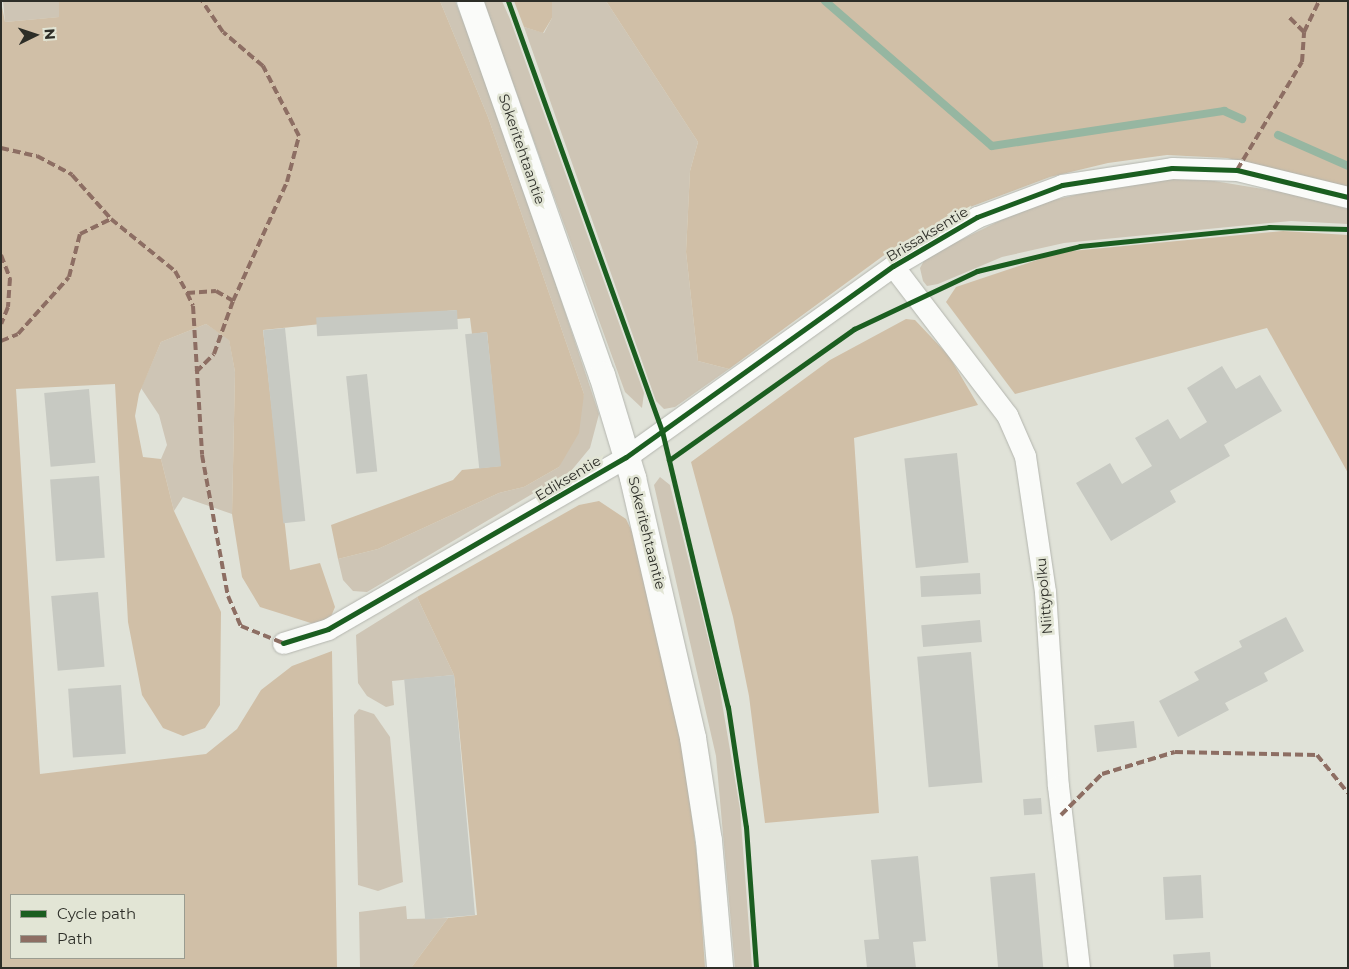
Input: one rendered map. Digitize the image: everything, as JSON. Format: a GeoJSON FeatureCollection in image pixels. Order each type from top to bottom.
{"type":"FeatureCollection","features":[{"type":"Feature","properties":{"kind":"street","name":"Sokeritehtaantie"},"geometry":{"type":"LineString","coordinates":[[470,1],[626,457],[693,738],[709,841],[720,968]]}},
{"type":"Feature","properties":{"kind":"street","name":"Brissaksentie"},"geometry":{"type":"LineString","coordinates":[[626,457],[893,266],[977,217],[1023,198],[1098,176],[1172,168],[1237,170],[1348,197]]}},
{"type":"Feature","properties":{"kind":"street","name":"Niittypolku"},"geometry":{"type":"LineString","coordinates":[[893,266],[1007,415],[1025,456],[1045,592],[1058,786],[1079,968]]}},
{"type":"Feature","properties":{"kind":"street","name":"Ediksentie"},"geometry":{"type":"LineString","coordinates":[[283,643],[328,629],[626,457]]}},
{"type":"Feature","properties":{"kind":"shaded area"},"geometry":{"type":"Polygon","coordinates":[[[1,1],[5,22],[59,17],[59,1],[440,1],[488,117],[584,394],[579,433],[559,467],[524,487],[499,493],[378,549],[338,559],[331,525],[453,480],[462,470],[500,466],[487,332],[472,334],[470,318],[457,319],[456,310],[263,330],[290,570],[320,563],[335,607],[330,619],[314,624],[260,607],[242,577],[232,514],[235,372],[229,340],[206,324],[161,342],[139,394],[135,416],[143,457],[161,459],[174,511],[221,612],[220,705],[205,728],[183,736],[163,728],[142,695],[128,622],[115,384],[16,389],[40,774],[206,754],[237,729],[261,690],[292,666],[332,651],[337,968],[1,968],[1,1]]]}},
{"type":"Feature","properties":{"kind":"shaded area"},"geometry":{"type":"Polygon","coordinates":[[[3,1],[59,1],[60,17],[5,22],[3,1]]]}},
{"type":"Feature","properties":{"kind":"shaded area"},"geometry":{"type":"Polygon","coordinates":[[[440,1],[455,1],[498,110],[599,414],[590,448],[571,471],[367,592],[353,591],[343,580],[338,559],[378,549],[499,493],[524,487],[559,467],[584,394],[488,117],[440,1]]]}},
{"type":"Feature","properties":{"kind":"shaded area"},"geometry":{"type":"Polygon","coordinates":[[[483,1],[502,1],[510,19],[644,393],[642,408],[625,392],[483,1]]]}},
{"type":"Feature","properties":{"kind":"shaded area"},"geometry":{"type":"Polygon","coordinates":[[[514,1],[552,1],[552,18],[543,33],[524,27],[514,1]]]}},
{"type":"Feature","properties":{"kind":"shaded area"},"geometry":{"type":"Polygon","coordinates":[[[552,1],[606,1],[698,142],[690,171],[686,252],[698,361],[729,369],[675,407],[664,409],[656,401],[524,27],[544,33],[552,18],[552,1]]]}},
{"type":"Feature","properties":{"kind":"shaded area"},"geometry":{"type":"Polygon","coordinates":[[[606,1],[1348,1],[1348,187],[1227,158],[1167,155],[1108,163],[1050,177],[962,210],[898,245],[729,369],[698,361],[686,252],[690,171],[698,142],[606,1]]]}},
{"type":"Feature","properties":{"kind":"shaded area"},"geometry":{"type":"Polygon","coordinates":[[[1171,179],[1214,181],[1288,193],[1348,209],[1348,224],[1291,221],[1064,243],[1002,257],[938,284],[927,286],[923,281],[920,268],[926,257],[1032,205],[1132,182],[1171,179]]]}},
{"type":"Feature","properties":{"kind":"shaded area"},"geometry":{"type":"Polygon","coordinates":[[[1283,231],[1348,235],[1348,473],[1267,328],[1015,394],[946,302],[956,287],[1061,252],[1283,231]]]}},
{"type":"Feature","properties":{"kind":"shaded area"},"geometry":{"type":"Polygon","coordinates":[[[906,319],[915,320],[949,356],[978,405],[854,438],[879,813],[765,823],[749,696],[733,617],[691,462],[830,360],[906,319]]]}},
{"type":"Feature","properties":{"kind":"shaded area"},"geometry":{"type":"Polygon","coordinates":[[[206,324],[229,339],[235,372],[232,514],[183,497],[174,511],[161,459],[167,445],[159,415],[141,388],[161,342],[206,324]]]}},
{"type":"Feature","properties":{"kind":"shaded area"},"geometry":{"type":"Polygon","coordinates":[[[660,477],[670,485],[718,679],[740,809],[752,968],[735,968],[716,756],[654,485],[660,477]]]}},
{"type":"Feature","properties":{"kind":"shaded area"},"geometry":{"type":"Polygon","coordinates":[[[599,501],[626,519],[638,544],[682,741],[698,865],[705,968],[411,968],[448,918],[477,915],[454,675],[417,597],[579,505],[599,501]]]}},
{"type":"Feature","properties":{"kind":"shaded area"},"geometry":{"type":"Polygon","coordinates":[[[417,597],[454,675],[392,681],[394,705],[386,707],[367,696],[358,683],[356,635],[417,597]]]}},
{"type":"Feature","properties":{"kind":"shaded area"},"geometry":{"type":"Polygon","coordinates":[[[359,709],[374,714],[390,737],[403,882],[378,891],[358,885],[354,715],[359,709]]]}},
{"type":"Feature","properties":{"kind":"shaded area"},"geometry":{"type":"Polygon","coordinates":[[[406,906],[407,919],[448,918],[411,968],[360,968],[359,912],[406,906]]]}},
{"type":"Feature","properties":{"kind":"building"},"geometry":{"type":"Polygon","coordinates":[[[457,310],[458,329],[317,336],[316,317],[457,310]]]}},
{"type":"Feature","properties":{"kind":"building"},"geometry":{"type":"Polygon","coordinates":[[[285,328],[305,521],[283,523],[263,330],[285,328]]]}},
{"type":"Feature","properties":{"kind":"building"},"geometry":{"type":"Polygon","coordinates":[[[487,332],[501,466],[479,469],[465,334],[487,332]]]}},
{"type":"Feature","properties":{"kind":"building"},"geometry":{"type":"Polygon","coordinates":[[[1222,366],[1236,389],[1260,375],[1282,411],[1224,445],[1230,456],[1170,491],[1176,502],[1111,541],[1076,483],[1110,463],[1122,484],[1152,466],[1135,438],[1168,419],[1180,439],[1207,422],[1187,388],[1222,366]]]}},
{"type":"Feature","properties":{"kind":"building"},"geometry":{"type":"Polygon","coordinates":[[[367,374],[377,471],[356,474],[346,376],[367,374]]]}},
{"type":"Feature","properties":{"kind":"building"},"geometry":{"type":"Polygon","coordinates":[[[89,389],[95,463],[51,467],[44,393],[89,389]]]}},
{"type":"Feature","properties":{"kind":"building"},"geometry":{"type":"Polygon","coordinates":[[[957,453],[968,562],[916,568],[904,459],[957,453]]]}},
{"type":"Feature","properties":{"kind":"building"},"geometry":{"type":"Polygon","coordinates":[[[99,476],[105,558],[56,561],[50,479],[99,476]]]}},
{"type":"Feature","properties":{"kind":"building"},"geometry":{"type":"Polygon","coordinates":[[[980,573],[981,594],[921,597],[920,576],[980,573]]]}},
{"type":"Feature","properties":{"kind":"building"},"geometry":{"type":"Polygon","coordinates":[[[98,592],[105,667],[58,671],[51,596],[98,592]]]}},
{"type":"Feature","properties":{"kind":"building"},"geometry":{"type":"Polygon","coordinates":[[[1286,617],[1304,651],[1264,673],[1268,681],[1225,703],[1229,710],[1178,737],[1159,701],[1199,680],[1194,672],[1242,647],[1239,641],[1286,617]]]}},
{"type":"Feature","properties":{"kind":"building"},"geometry":{"type":"Polygon","coordinates":[[[980,620],[982,642],[923,647],[921,625],[980,620]]]}},
{"type":"Feature","properties":{"kind":"building"},"geometry":{"type":"Polygon","coordinates":[[[971,652],[982,783],[929,787],[917,657],[971,652]]]}},
{"type":"Feature","properties":{"kind":"building"},"geometry":{"type":"Polygon","coordinates":[[[454,675],[475,915],[425,919],[404,679],[454,675]]]}},
{"type":"Feature","properties":{"kind":"building"},"geometry":{"type":"Polygon","coordinates":[[[121,685],[126,754],[73,758],[68,689],[121,685]]]}},
{"type":"Feature","properties":{"kind":"building"},"geometry":{"type":"Polygon","coordinates":[[[1134,721],[1137,748],[1097,752],[1094,725],[1134,721]]]}},
{"type":"Feature","properties":{"kind":"building"},"geometry":{"type":"Polygon","coordinates":[[[1041,798],[1042,814],[1024,815],[1023,799],[1041,798]]]}},
{"type":"Feature","properties":{"kind":"building"},"geometry":{"type":"Polygon","coordinates":[[[918,856],[926,941],[913,942],[916,968],[867,968],[864,940],[879,939],[871,860],[918,856]]]}},
{"type":"Feature","properties":{"kind":"building"},"geometry":{"type":"Polygon","coordinates":[[[1035,873],[1043,968],[998,968],[990,877],[1035,873]]]}},
{"type":"Feature","properties":{"kind":"building"},"geometry":{"type":"Polygon","coordinates":[[[1201,875],[1203,918],[1165,920],[1163,877],[1201,875]]]}},
{"type":"Feature","properties":{"kind":"building"},"geometry":{"type":"Polygon","coordinates":[[[1210,952],[1211,968],[1174,968],[1173,955],[1210,952]]]}},
{"type":"Feature","properties":{"kind":"waterway"},"geometry":{"type":"LineString","coordinates":[[825,1],[992,146],[1224,111],[1242,119]]}},
{"type":"Feature","properties":{"kind":"waterway"},"geometry":{"type":"LineString","coordinates":[[1278,135],[1348,166]]}},
{"type":"Feature","properties":{"kind":"marked path"},"geometry":{"type":"LineString","coordinates":[[187,293],[216,291],[233,301],[287,182],[299,136],[263,66],[223,32],[202,1]]}},
{"type":"Feature","properties":{"kind":"marked path"},"geometry":{"type":"LineString","coordinates":[[1304,32],[1319,1]]}},
{"type":"Feature","properties":{"kind":"marked path"},"geometry":{"type":"LineString","coordinates":[[1237,170],[1302,62],[1304,32],[1288,16]]}},
{"type":"Feature","properties":{"kind":"marked path"},"geometry":{"type":"LineString","coordinates":[[1,148],[37,156],[72,175],[111,219],[175,271],[193,306],[202,455],[228,596],[241,626],[283,643]]}},
{"type":"Feature","properties":{"kind":"marked path"},"geometry":{"type":"LineString","coordinates":[[1,341],[18,334],[69,277],[80,234],[111,219]]}},
{"type":"Feature","properties":{"kind":"marked path"},"geometry":{"type":"LineString","coordinates":[[1,255],[10,278],[8,307],[1,324]]}},
{"type":"Feature","properties":{"kind":"marked path"},"geometry":{"type":"LineString","coordinates":[[196,372],[214,354],[233,301]]}},
{"type":"Feature","properties":{"kind":"marked path"},"geometry":{"type":"LineString","coordinates":[[1061,815],[1102,774],[1175,752],[1317,755],[1348,793]]}},
{"type":"Feature","properties":{"kind":"cycle path"},"geometry":{"type":"LineString","coordinates":[[508,1],[662,431],[728,707],[746,827],[756,968]]}},
{"type":"Feature","properties":{"kind":"cycle path"},"geometry":{"type":"LineString","coordinates":[[283,643],[328,629],[626,457],[893,266],[977,217],[1062,185],[1172,168],[1237,170],[1348,197]]}},
{"type":"Feature","properties":{"kind":"cycle path"},"geometry":{"type":"LineString","coordinates":[[669,460],[854,329],[977,271],[1080,246],[1269,227],[1348,229]]}}]}
